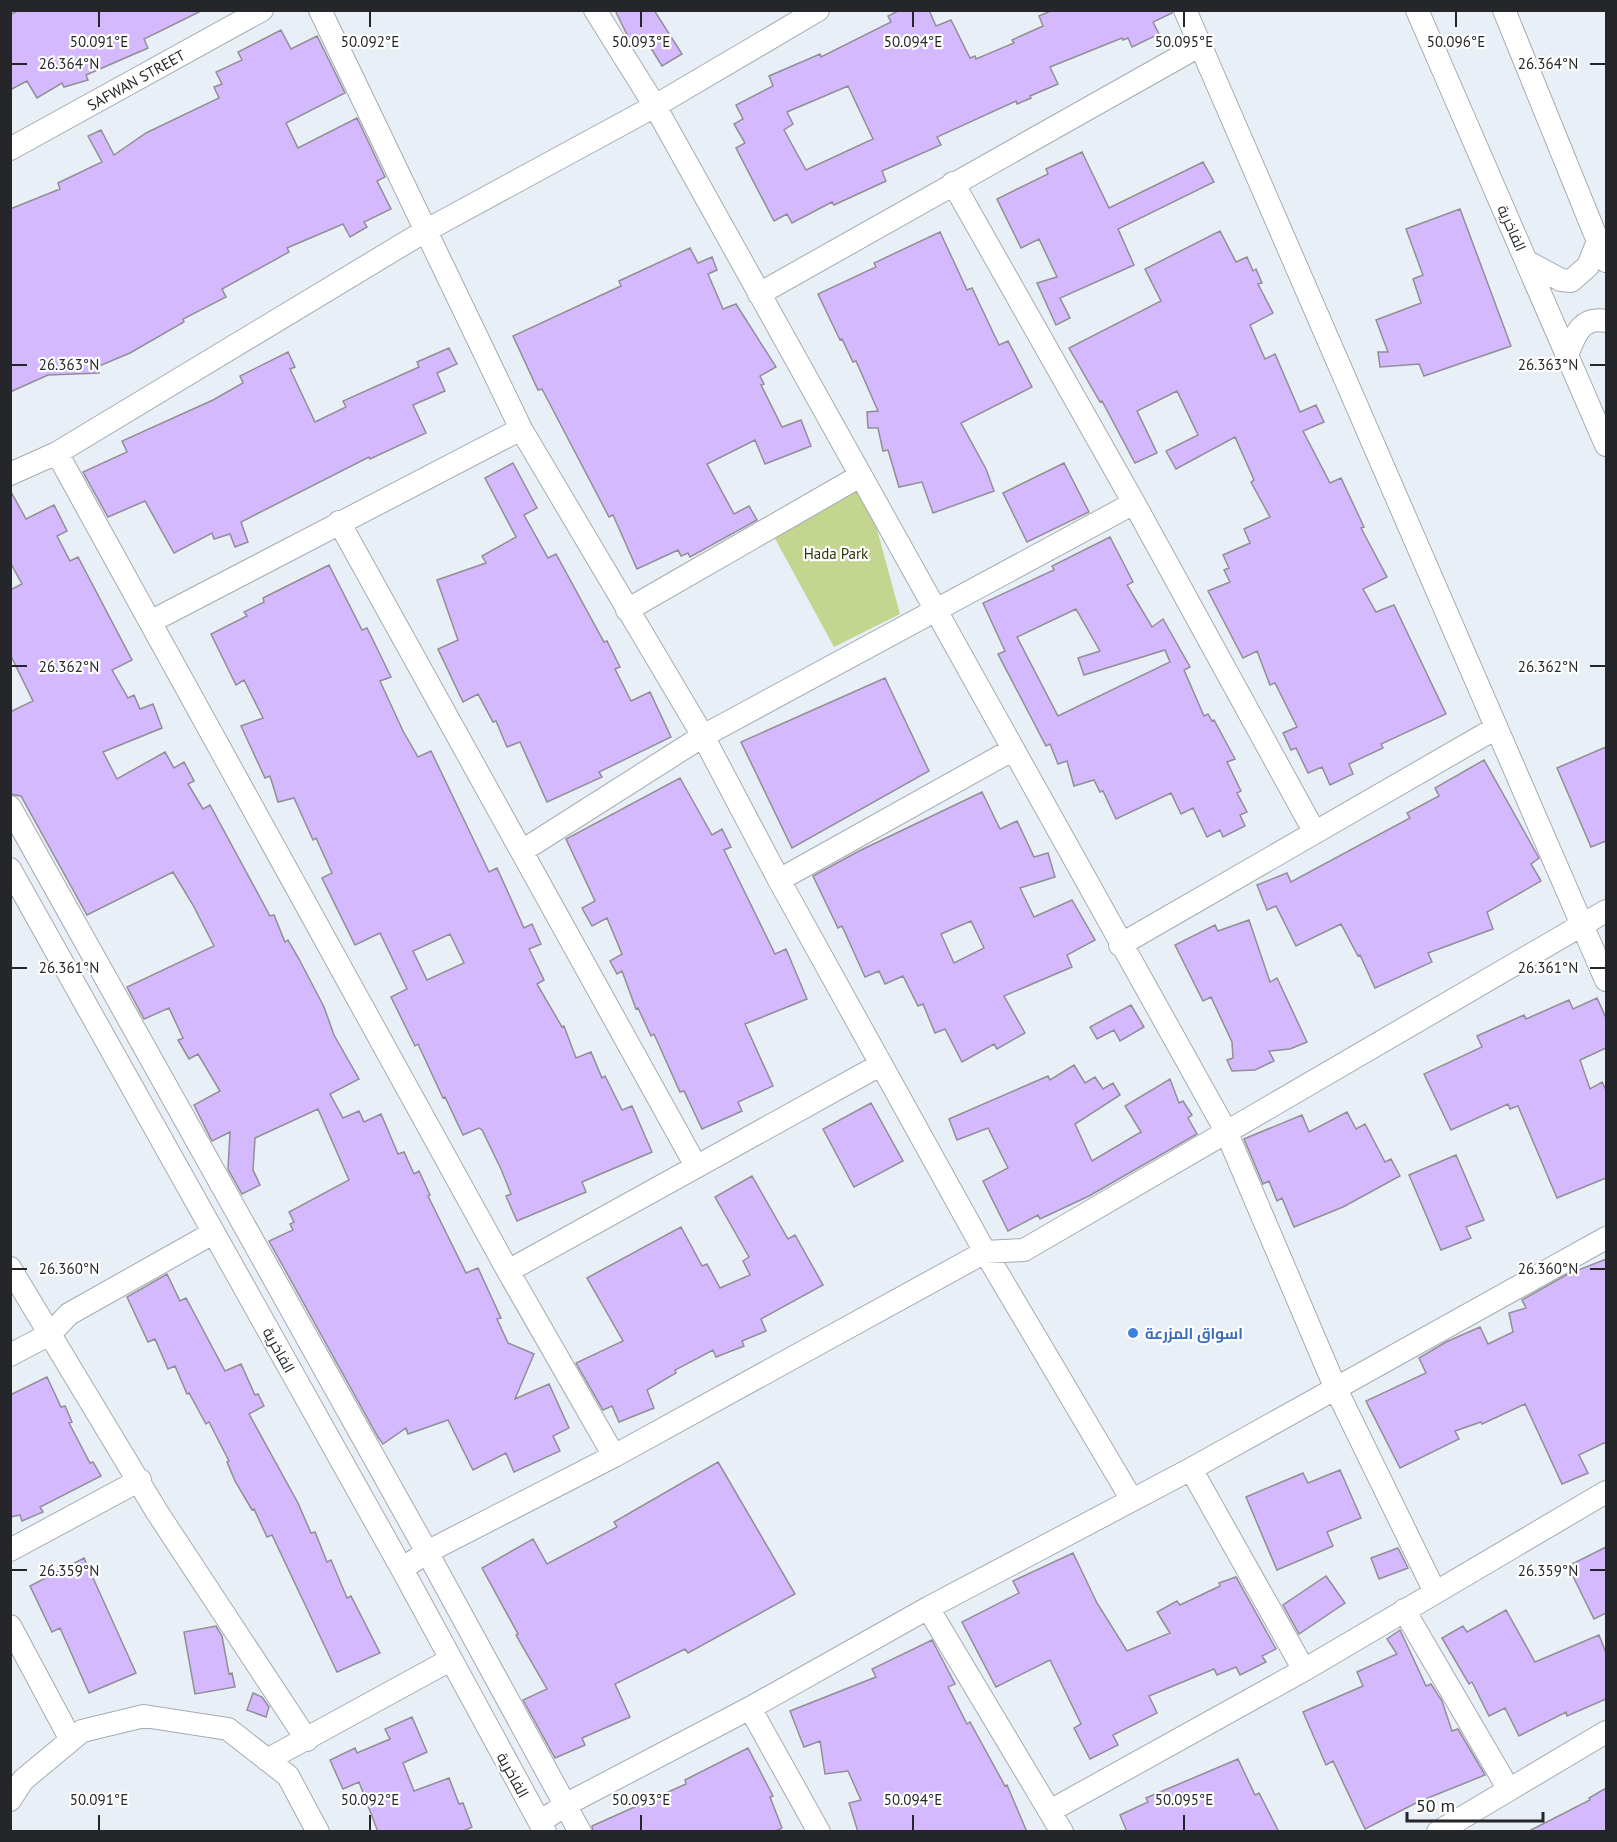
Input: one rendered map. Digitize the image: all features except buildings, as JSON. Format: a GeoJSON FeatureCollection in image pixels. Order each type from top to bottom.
{"type":"FeatureCollection","features":[{"type":"Feature","properties":{"kind":"street","name":"SAFWAN STREET"},"geometry":{"type":"LineString","coordinates":[[10,149],[262,10]]}},
{"type":"Feature","properties":{"kind":"street"},"geometry":{"type":"LineString","coordinates":[[320,10],[521,429],[703,736],[880,1065],[985,1252],[1132,1500]]}},
{"type":"Feature","properties":{"kind":"street"},"geometry":{"type":"LineString","coordinates":[[595,10],[655,106],[860,476],[937,609],[1120,945],[1226,1131],[1336,1389],[1435,1592]]}},
{"type":"Feature","properties":{"kind":"street"},"geometry":{"type":"LineString","coordinates":[[10,474],[57,453],[425,231],[655,106],[818,10]]}},
{"type":"Feature","properties":{"kind":"street"},"geometry":{"type":"LineString","coordinates":[[1185,10],[1606,980]]}},
{"type":"Feature","properties":{"kind":"street","name":"الفاخرية"},"geometry":{"type":"LineString","coordinates":[[1417,10],[1606,446]]}},
{"type":"Feature","properties":{"kind":"street"},"geometry":{"type":"LineString","coordinates":[[1504,10],[1602,251],[1571,281],[1560,280],[1526,261]]}},
{"type":"Feature","properties":{"kind":"street"},"geometry":{"type":"LineString","coordinates":[[759,294],[952,183],[1199,46]]}},
{"type":"Feature","properties":{"kind":"street"},"geometry":{"type":"LineString","coordinates":[[952,183],[1134,503],[1314,831]]}},
{"type":"Feature","properties":{"kind":"street"},"geometry":{"type":"LineString","coordinates":[[1567,355],[1582,325],[1595,319],[1606,321]]}},
{"type":"Feature","properties":{"kind":"street"},"geometry":{"type":"LineString","coordinates":[[150,622],[521,429]]}},
{"type":"Feature","properties":{"kind":"street"},"geometry":{"type":"LineString","coordinates":[[57,453],[508,1270],[614,1456]]}},
{"type":"Feature","properties":{"kind":"street"},"geometry":{"type":"LineString","coordinates":[[627,610],[860,476]]}},
{"type":"Feature","properties":{"kind":"street"},"geometry":{"type":"LineString","coordinates":[[522,851],[703,736],[1134,503]]}},
{"type":"Feature","properties":{"kind":"street"},"geometry":{"type":"LineString","coordinates":[[339,522],[696,1166]]}},
{"type":"Feature","properties":{"kind":"street"},"geometry":{"type":"LineString","coordinates":[[1120,945],[1496,728]]}},
{"type":"Feature","properties":{"kind":"street"},"geometry":{"type":"LineString","coordinates":[[779,880],[1012,750]]}},
{"type":"Feature","properties":{"kind":"street"},"geometry":{"type":"LineString","coordinates":[[10,807],[427,1552],[580,1832]]}},
{"type":"Feature","properties":{"kind":"street","name":"الفاخرية"},"geometry":{"type":"LineString","coordinates":[[10,868],[402,1569],[542,1827]]}},
{"type":"Feature","properties":{"kind":"street"},"geometry":{"type":"LineString","coordinates":[[402,1569],[427,1552],[614,1456],[985,1252],[1024,1250],[1606,911]]}},
{"type":"Feature","properties":{"kind":"street"},"geometry":{"type":"LineString","coordinates":[[508,1270],[880,1065]]}},
{"type":"Feature","properties":{"kind":"street"},"geometry":{"type":"LineString","coordinates":[[10,1355],[50,1334],[69,1314],[213,1233]]}},
{"type":"Feature","properties":{"kind":"street"},"geometry":{"type":"LineString","coordinates":[[542,1827],[565,1805],[750,1708],[928,1608],[1191,1469],[1606,1238]]}},
{"type":"Feature","properties":{"kind":"street"},"geometry":{"type":"LineString","coordinates":[[10,1268],[140,1480],[157,1512],[307,1740]]}},
{"type":"Feature","properties":{"kind":"street"},"geometry":{"type":"LineString","coordinates":[[1191,1469],[1304,1670]]}},
{"type":"Feature","properties":{"kind":"street"},"geometry":{"type":"LineString","coordinates":[[10,1550],[140,1480]]}},
{"type":"Feature","properties":{"kind":"street"},"geometry":{"type":"LineString","coordinates":[[1050,1811],[1304,1670],[1606,1492]]}},
{"type":"Feature","properties":{"kind":"street"},"geometry":{"type":"LineString","coordinates":[[928,1608],[1062,1832]]}},
{"type":"Feature","properties":{"kind":"street"},"geometry":{"type":"LineString","coordinates":[[1404,1610],[1508,1788]]}},
{"type":"Feature","properties":{"kind":"street"},"geometry":{"type":"LineString","coordinates":[[10,1626],[72,1740]]}},
{"type":"Feature","properties":{"kind":"street"},"geometry":{"type":"LineString","coordinates":[[267,1760],[450,1660]]}},
{"type":"Feature","properties":{"kind":"street"},"geometry":{"type":"LineString","coordinates":[[750,1708],[819,1832]]}},
{"type":"Feature","properties":{"kind":"street"},"geometry":{"type":"LineString","coordinates":[[10,1800],[23,1780],[82,1731],[144,1716],[228,1729],[288,1776],[316,1830]]}},
{"type":"Feature","properties":{"kind":"street"},"geometry":{"type":"LineString","coordinates":[[1438,1831],[1606,1732]]}},
{"type":"Feature","properties":{"kind":"green space","name":"Hada Park"},"geometry":{"type":"Polygon","coordinates":[[[865,485],[900,614],[834,647],[772,533],[865,485]]]}},
{"type":"Feature","properties":{"kind":"place","name":"اسواق المزرعة"},"geometry":{"type":"Point","coordinates":[1133,1333]}}]}
